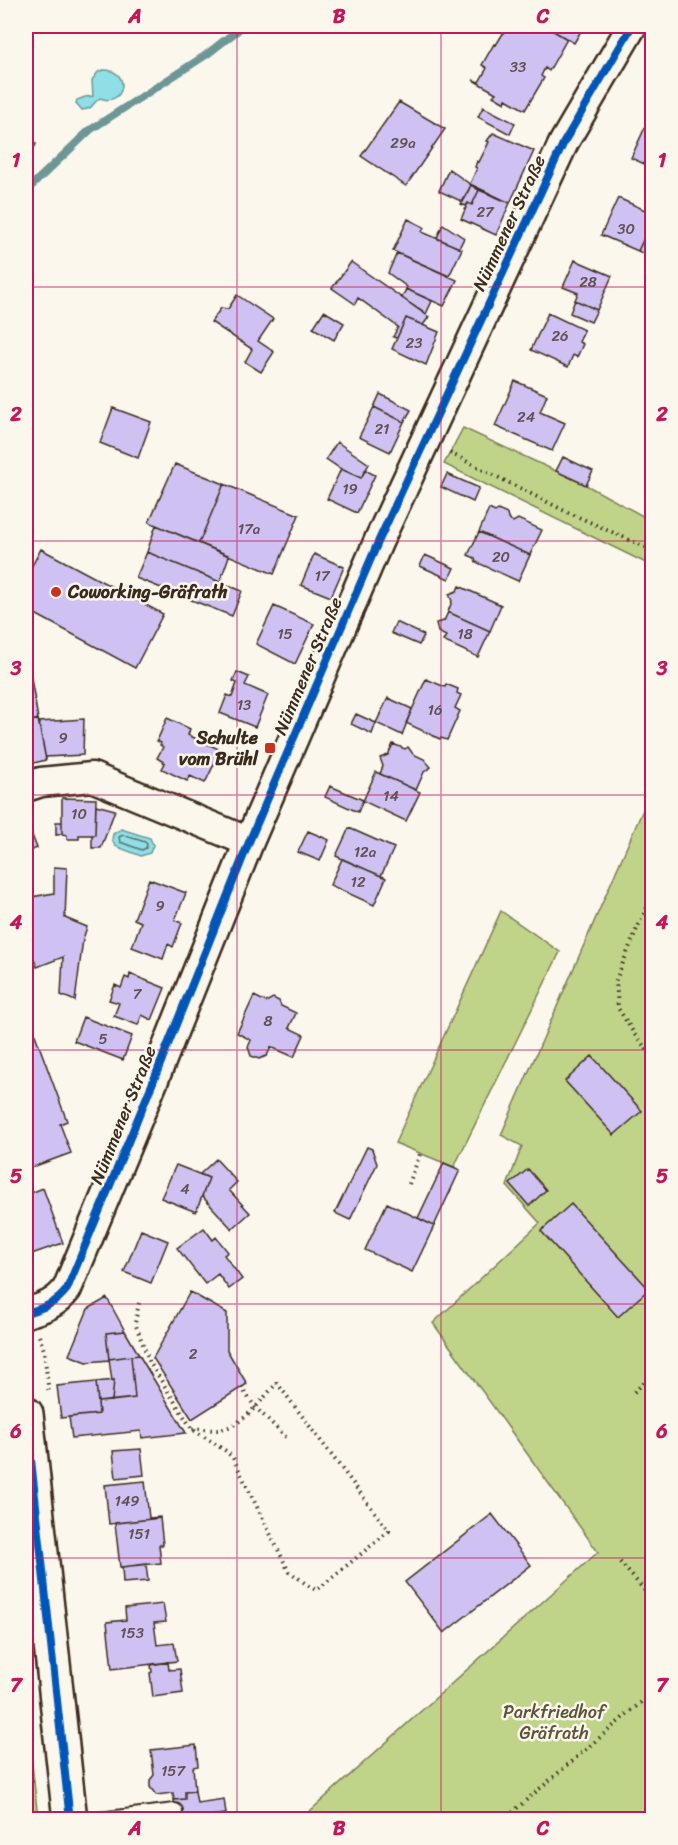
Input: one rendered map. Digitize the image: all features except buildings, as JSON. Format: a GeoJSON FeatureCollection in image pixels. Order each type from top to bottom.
{"type":"FeatureCollection","features":[{"type":"Feature","properties":{"kind":"main road"},"geometry":{"type":"LineString","coordinates":[[26,1414],[70,1820]]}},
{"type":"Feature","properties":{"kind":"street","name":"Nümmener Straße"},"geometry":{"type":"LineString","coordinates":[[26,1313],[51,1304],[67,1289],[249,842],[343,622],[425,439],[564,142],[632,26]]}},
{"type":"Feature","properties":{"kind":"street"},"geometry":{"type":"LineString","coordinates":[[26,788],[41,782],[92,777],[249,842]]}},
{"type":"Feature","properties":{"kind":"lane"},"geometry":{"type":"LineString","coordinates":[[99,1820],[176,1811]]}},
{"type":"Feature","properties":{"kind":"path"},"geometry":{"type":"LineString","coordinates":[[425,439],[565,511],[652,550]]}},
{"type":"Feature","properties":{"kind":"path"},"geometry":{"type":"LineString","coordinates":[[652,897],[616,980],[618,1008],[652,1056]]}},
{"type":"Feature","properties":{"kind":"path"},"geometry":{"type":"LineString","coordinates":[[409,1184],[420,1154]]}},
{"type":"Feature","properties":{"kind":"path"},"geometry":{"type":"LineString","coordinates":[[139,1303],[135,1323],[150,1363],[192,1429],[233,1458],[289,1572],[318,1590],[389,1531],[277,1383],[255,1407],[231,1426],[216,1430],[192,1429]]}},
{"type":"Feature","properties":{"kind":"path"},"geometry":{"type":"LineString","coordinates":[[634,1392],[652,1376]]}},
{"type":"Feature","properties":{"kind":"path"},"geometry":{"type":"LineString","coordinates":[[646,1382],[652,1389]]}},
{"type":"Feature","properties":{"kind":"path"},"geometry":{"type":"LineString","coordinates":[[241,1387],[255,1407],[288,1439]]}},
{"type":"Feature","properties":{"kind":"path"},"geometry":{"type":"LineString","coordinates":[[620,1562],[652,1599]]}},
{"type":"Feature","properties":{"kind":"path"},"geometry":{"type":"LineString","coordinates":[[503,1820],[652,1693]]}},
{"type":"Feature","properties":{"kind":"path"},"geometry":{"type":"LineString","coordinates":[[26,1782],[39,1780]]}},
{"type":"Feature","properties":{"kind":"green space"},"geometry":{"type":"Polygon","coordinates":[[[463,428],[586,485],[652,521],[652,566],[444,464],[463,428]]]}},
{"type":"Feature","properties":{"kind":"green space","name":"Parkfriedhof Gräfrath"},"geometry":{"type":"Polygon","coordinates":[[[652,789],[652,1819],[300,1820],[598,1552],[433,1323],[540,1223],[507,1186],[522,1146],[501,1135],[652,789]]]}},
{"type":"Feature","properties":{"kind":"green space"},"geometry":{"type":"Polygon","coordinates":[[[501,911],[560,952],[454,1167],[395,1143],[501,911]]]}},
{"type":"Feature","properties":{"kind":"green space"},"geometry":{"type":"Polygon","coordinates":[[[26,1708],[38,1819],[26,1819],[26,1708]]]}},
{"type":"Feature","properties":{"kind":"water"},"geometry":{"type":"Polygon","coordinates":[[[112,71],[118,75],[122,87],[120,93],[108,100],[100,98],[91,107],[82,110],[76,103],[77,100],[93,96],[92,80],[98,72],[112,71]]]}},
{"type":"Feature","properties":{"kind":"water"},"geometry":{"type":"Polygon","coordinates":[[[121,829],[150,838],[153,845],[150,853],[141,856],[115,846],[112,840],[113,834],[121,829]]]}},
{"type":"Feature","properties":{"kind":"waterway"},"geometry":{"type":"LineString","coordinates":[[26,195],[27,190],[90,130],[206,55],[243,26]]}},
{"type":"Feature","properties":{"kind":"cycle path"},"geometry":{"type":"LineString","coordinates":[[26,1313],[54,1302],[67,1289],[249,842],[379,540],[564,142],[632,26]]}},
{"type":"Feature","properties":{"kind":"cycle path"},"geometry":{"type":"LineString","coordinates":[[26,1414],[70,1820]]}},
{"type":"Feature","properties":{"kind":"place","name":"Coworking-Gräfrath"},"geometry":{"type":"Point","coordinates":[56,592]}},
{"type":"Feature","properties":{"kind":"place","name":"Schulte vom Brühl"},"geometry":{"type":"Point","coordinates":[270,748]}}]}
